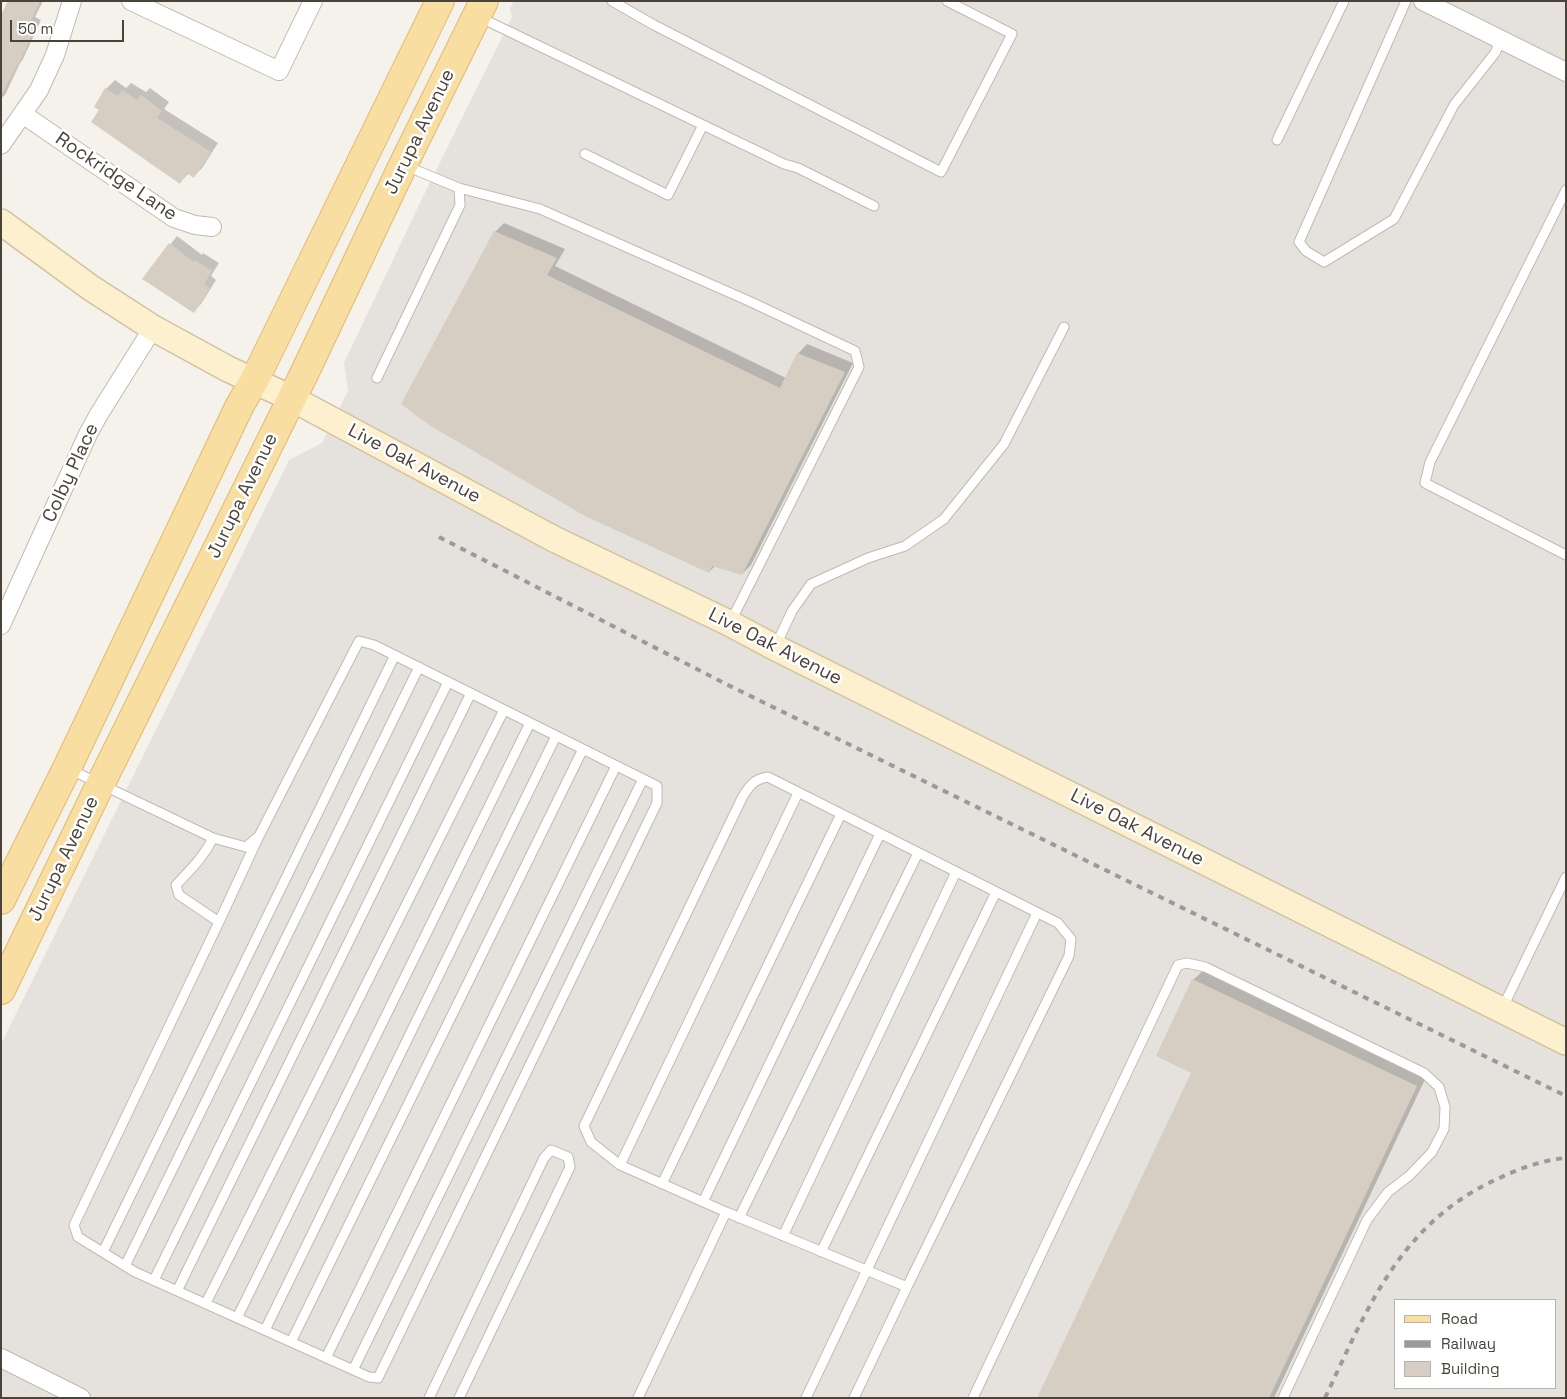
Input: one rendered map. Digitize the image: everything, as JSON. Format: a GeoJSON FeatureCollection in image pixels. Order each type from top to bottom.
{"type":"FeatureCollection","features":[{"type":"Feature","properties":{"kind":"main road","name":"Jurupa Avenue"},"geometry":{"type":"LineString","coordinates":[[1,900],[67,768],[240,405],[254,381],[440,1]]}},
{"type":"Feature","properties":{"kind":"main road","name":"Jurupa Avenue"},"geometry":{"type":"LineString","coordinates":[[1,990],[100,784],[304,374],[403,165],[480,9]]}},
{"type":"Feature","properties":{"kind":"street"},"geometry":{"type":"LineString","coordinates":[[1,145],[24,115],[39,90],[55,55],[72,1]]}},
{"type":"Feature","properties":{"kind":"street"},"geometry":{"type":"LineString","coordinates":[[131,1],[278,71],[313,1]]}},
{"type":"Feature","properties":{"kind":"street"},"geometry":{"type":"LineString","coordinates":[[1423,1],[1566,72]]}},
{"type":"Feature","properties":{"kind":"street","name":"Rockridge Lane"},"geometry":{"type":"LineString","coordinates":[[24,115],[174,218],[195,225],[212,227]]}},
{"type":"Feature","properties":{"kind":"street","name":"Live Oak Avenue"},"geometry":{"type":"LineString","coordinates":[[1,222],[91,288],[154,328],[232,371],[291,398],[554,539],[730,623],[774,647],[1566,1042]]}},
{"type":"Feature","properties":{"kind":"street","name":"Colby Place"},"geometry":{"type":"LineString","coordinates":[[1,625],[93,424],[154,328]]}},
{"type":"Feature","properties":{"kind":"street"},"geometry":{"type":"LineString","coordinates":[[1,1358],[81,1398]]}},
{"type":"Feature","properties":{"kind":"lane"},"geometry":{"type":"LineString","coordinates":[[612,1],[654,26],[941,172],[1012,34],[947,1]]}},
{"type":"Feature","properties":{"kind":"lane"},"geometry":{"type":"LineString","coordinates":[[1277,140],[1344,1]]}},
{"type":"Feature","properties":{"kind":"lane"},"geometry":{"type":"LineString","coordinates":[[1406,1],[1299,242],[1306,251],[1324,262],[1394,219],[1454,105],[1495,53],[1501,40]]}},
{"type":"Feature","properties":{"kind":"lane"},"geometry":{"type":"LineString","coordinates":[[480,9],[703,125],[784,164],[798,168],[874,206]]}},
{"type":"Feature","properties":{"kind":"lane"},"geometry":{"type":"LineString","coordinates":[[585,154],[668,194],[703,125]]}},
{"type":"Feature","properties":{"kind":"lane"},"geometry":{"type":"LineString","coordinates":[[403,165],[459,188],[540,209],[751,302],[855,351],[859,367],[730,623]]}},
{"type":"Feature","properties":{"kind":"lane"},"geometry":{"type":"LineString","coordinates":[[377,378],[460,205],[459,188]]}},
{"type":"Feature","properties":{"kind":"lane"},"geometry":{"type":"LineString","coordinates":[[1566,190],[1430,462],[1425,483],[1566,555]]}},
{"type":"Feature","properties":{"kind":"lane"},"geometry":{"type":"LineString","coordinates":[[774,647],[792,611],[810,584],[868,558],[905,546],[944,518],[1004,444],[1064,327]]}},
{"type":"Feature","properties":{"kind":"lane"},"geometry":{"type":"LineString","coordinates":[[359,641],[374,645],[419,667],[657,786],[657,803],[378,1378],[369,1377],[353,1370],[125,1266],[78,1237],[74,1225],[219,922],[258,836],[359,641]]}},
{"type":"Feature","properties":{"kind":"lane"},"geometry":{"type":"LineString","coordinates":[[102,1252],[396,655]]}},
{"type":"Feature","properties":{"kind":"lane"},"geometry":{"type":"LineString","coordinates":[[125,1266],[419,667]]}},
{"type":"Feature","properties":{"kind":"lane"},"geometry":{"type":"LineString","coordinates":[[154,1280],[448,682]]}},
{"type":"Feature","properties":{"kind":"lane"},"geometry":{"type":"LineString","coordinates":[[177,1291],[471,693]]}},
{"type":"Feature","properties":{"kind":"lane"},"geometry":{"type":"LineString","coordinates":[[206,1303],[504,710]]}},
{"type":"Feature","properties":{"kind":"lane"},"geometry":{"type":"LineString","coordinates":[[237,1318],[530,722]]}},
{"type":"Feature","properties":{"kind":"lane"},"geometry":{"type":"LineString","coordinates":[[265,1330],[556,736]]}},
{"type":"Feature","properties":{"kind":"lane"},"geometry":{"type":"LineString","coordinates":[[291,1342],[583,749]]}},
{"type":"Feature","properties":{"kind":"lane"},"geometry":{"type":"LineString","coordinates":[[326,1358],[616,766]]}},
{"type":"Feature","properties":{"kind":"lane"},"geometry":{"type":"LineString","coordinates":[[67,768],[214,838],[246,846],[258,836]]}},
{"type":"Feature","properties":{"kind":"lane"},"geometry":{"type":"LineString","coordinates":[[854,1398],[1070,956],[1071,939],[1058,923],[768,777],[759,778],[750,785],[584,1126],[591,1142],[620,1165],[739,1218],[907,1287]]}},
{"type":"Feature","properties":{"kind":"lane"},"geometry":{"type":"LineString","coordinates":[[353,1370],[643,779]]}},
{"type":"Feature","properties":{"kind":"lane"},"geometry":{"type":"LineString","coordinates":[[620,1165],[798,793]]}},
{"type":"Feature","properties":{"kind":"lane"},"geometry":{"type":"LineString","coordinates":[[662,1184],[841,814]]}},
{"type":"Feature","properties":{"kind":"lane"},"geometry":{"type":"LineString","coordinates":[[703,1202],[880,834]]}},
{"type":"Feature","properties":{"kind":"lane"},"geometry":{"type":"LineString","coordinates":[[214,838],[203,856],[176,885],[179,895],[219,922]]}},
{"type":"Feature","properties":{"kind":"lane"},"geometry":{"type":"LineString","coordinates":[[739,1218],[918,853]]}},
{"type":"Feature","properties":{"kind":"lane"},"geometry":{"type":"LineString","coordinates":[[783,1236],[956,872]]}},
{"type":"Feature","properties":{"kind":"lane"},"geometry":{"type":"LineString","coordinates":[[1501,1010],[1566,877]]}},
{"type":"Feature","properties":{"kind":"lane"},"geometry":{"type":"LineString","coordinates":[[821,1252],[996,892]]}},
{"type":"Feature","properties":{"kind":"lane"},"geometry":{"type":"LineString","coordinates":[[806,1398],[1038,913]]}},
{"type":"Feature","properties":{"kind":"lane"},"geometry":{"type":"LineString","coordinates":[[973,1398],[1178,965],[1187,962],[1205,968],[1424,1073],[1439,1087],[1445,1107],[1444,1129],[1432,1152],[1409,1176],[1388,1192],[1368,1220],[1283,1398]]}},
{"type":"Feature","properties":{"kind":"lane"},"geometry":{"type":"LineString","coordinates":[[429,1398],[544,1158],[551,1150],[560,1153],[568,1157],[570,1167],[459,1398]]}},
{"type":"Feature","properties":{"kind":"lane"},"geometry":{"type":"LineString","coordinates":[[638,1398],[726,1212]]}},
{"type":"Feature","properties":{"kind":"shaded area"},"geometry":{"type":"Polygon","coordinates":[[[514,1],[1566,1],[1566,1398],[1,1398],[1,1044],[289,460],[322,443],[348,391],[344,363],[418,207],[512,17],[510,8],[514,1]]]}},
{"type":"Feature","properties":{"kind":"building"},"geometry":{"type":"Polygon","coordinates":[[[8,1],[40,1],[29,25],[35,27],[25,51],[1,96],[1,15],[8,1]]]}},
{"type":"Feature","properties":{"kind":"building"},"geometry":{"type":"Polygon","coordinates":[[[105,88],[118,96],[122,90],[137,100],[141,95],[162,111],[157,118],[211,152],[194,178],[187,173],[180,184],[91,122],[99,110],[94,107],[105,88]]]}},
{"type":"Feature","properties":{"kind":"building"},"geometry":{"type":"Polygon","coordinates":[[[494,231],[557,258],[547,275],[780,388],[797,353],[845,372],[742,575],[712,566],[709,573],[585,516],[429,425],[401,404],[494,231]]]}},
{"type":"Feature","properties":{"kind":"building"},"geometry":{"type":"Polygon","coordinates":[[[169,243],[194,262],[195,260],[212,271],[204,284],[210,288],[194,313],[142,279],[169,243]]]}},
{"type":"Feature","properties":{"kind":"building"},"geometry":{"type":"Polygon","coordinates":[[[1192,979],[1417,1086],[1269,1398],[1037,1398],[1191,1073],[1156,1056],[1192,979]]]}},
{"type":"Feature","properties":{"kind":"railway"},"geometry":{"type":"LineString","coordinates":[[439,537],[728,685],[1566,1096]]}},
{"type":"Feature","properties":{"kind":"railway"},"geometry":{"type":"LineString","coordinates":[[1325,1398],[1372,1302],[1410,1246],[1433,1221],[1461,1200],[1493,1181],[1529,1166],[1566,1158]]}}]}
